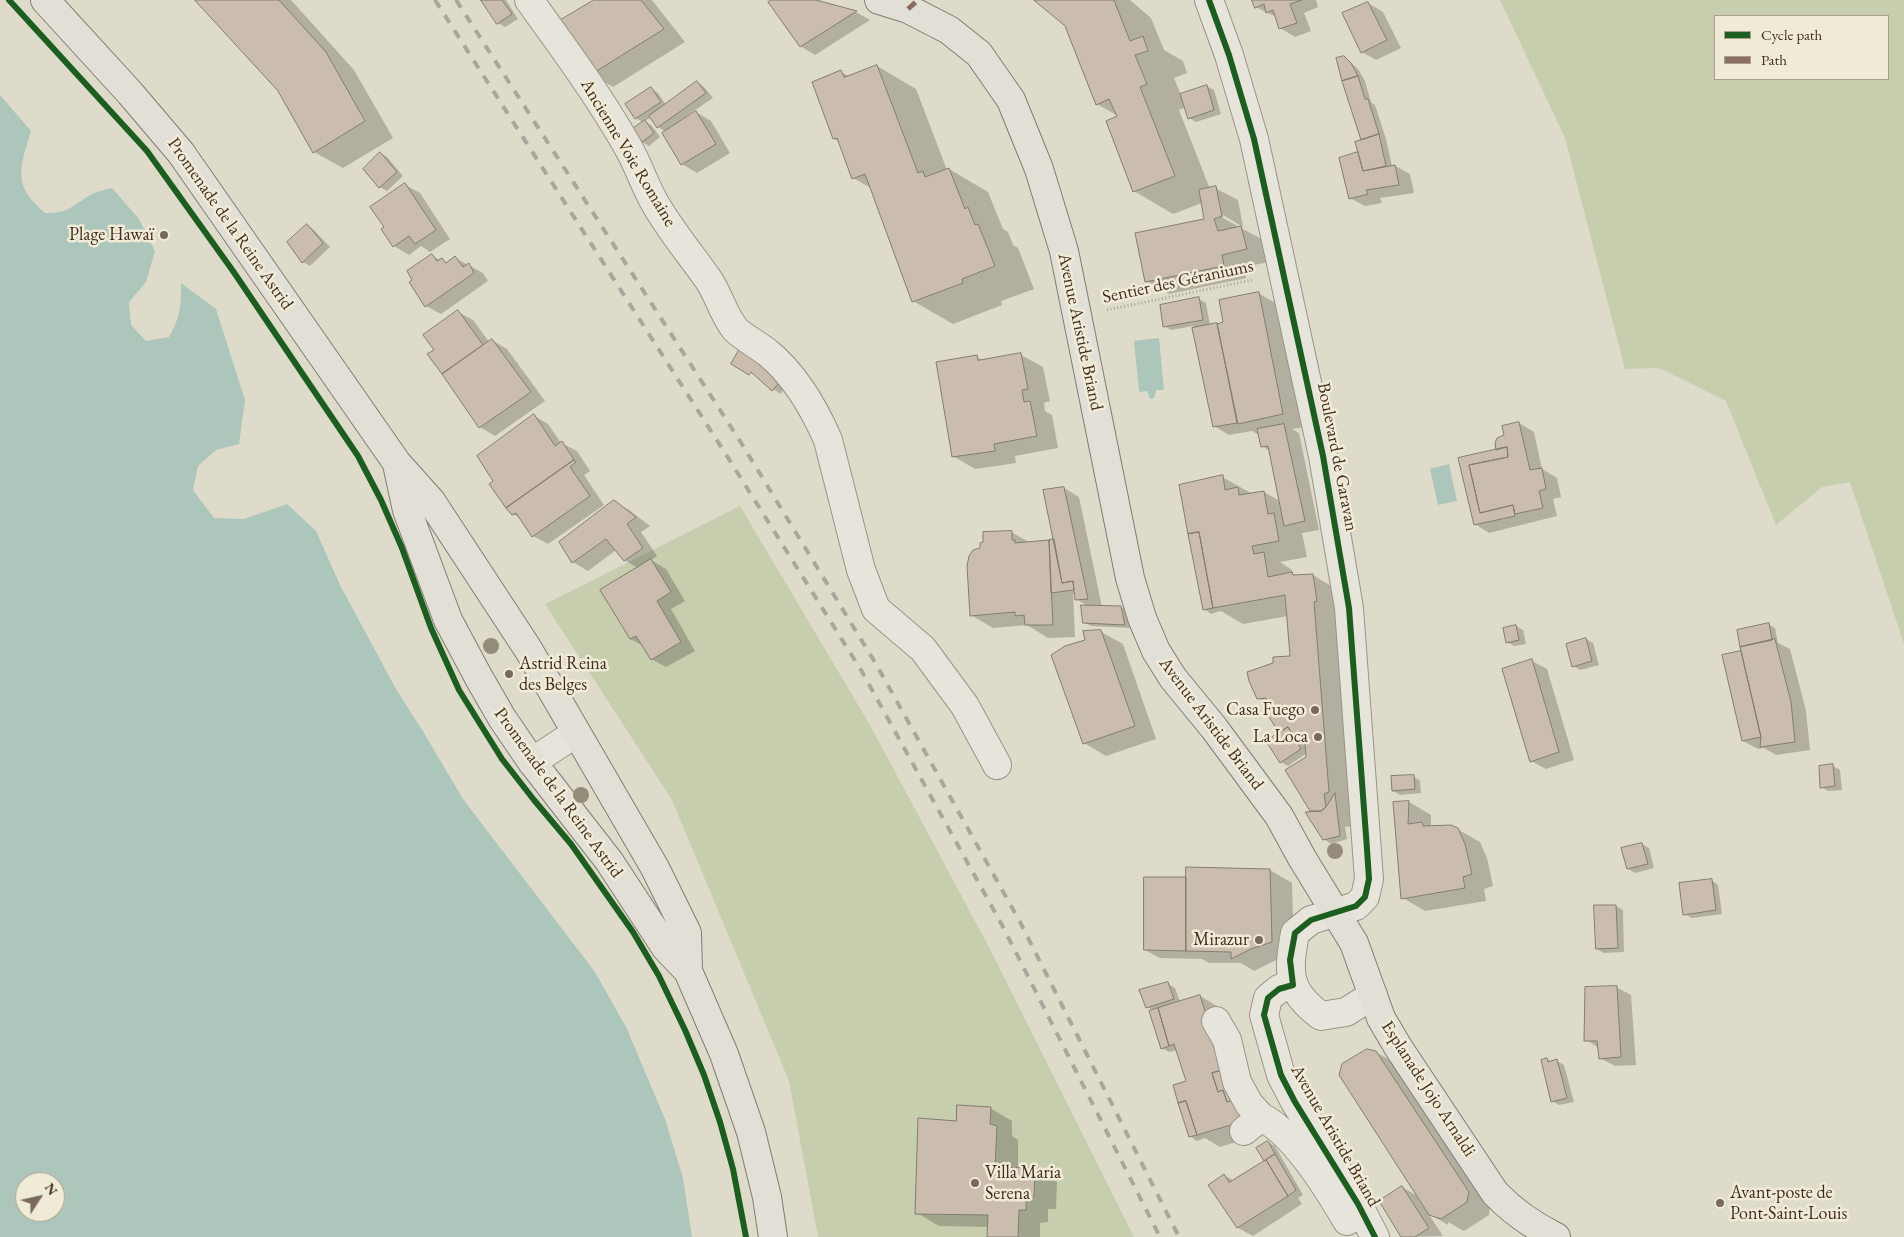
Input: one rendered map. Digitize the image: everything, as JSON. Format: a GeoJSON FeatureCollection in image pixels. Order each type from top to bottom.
{"type":"FeatureCollection","features":[{"type":"Feature","properties":{"kind":"main road","name":"Promenade de la Reine Astrid"},"geometry":{"type":"LineString","coordinates":[[44,0],[130,93],[181,153],[397,463],[437,508],[528,649],[655,868],[687,933],[688,971]]}},
{"type":"Feature","properties":{"kind":"main road","name":"Avenue Aristide Briand"},"geometry":{"type":"LineString","coordinates":[[879,0],[908,9],[950,30],[979,54],[1011,100],[1040,169],[1064,251],[1130,578],[1156,651],[1173,678],[1253,778],[1279,816],[1302,858],[1337,913]]}},
{"type":"Feature","properties":{"kind":"main road","name":"Promenade de la Reine Astrid"},"geometry":{"type":"LineString","coordinates":[[397,463],[407,510],[448,620],[502,718],[532,762],[609,861],[666,948],[688,971],[724,1054],[751,1132],[767,1197],[773,1237]]}},
{"type":"Feature","properties":{"kind":"main road","name":"Esplanade Jojo Arnaldi"},"geometry":{"type":"LineString","coordinates":[[1337,913],[1354,943],[1381,1018],[1398,1047],[1495,1193],[1515,1213],[1556,1237]]}},
{"type":"Feature","properties":{"kind":"street","name":"Ancienne Voie Romaine"},"geometry":{"type":"LineString","coordinates":[[529,0],[629,148],[656,206],[710,282],[726,316],[736,331],[770,354],[786,371],[819,420],[828,440],[861,570],[876,608],[923,649],[965,706],[998,765]]}},
{"type":"Feature","properties":{"kind":"street","name":"Boulevard de Garavan"},"geometry":{"type":"LineString","coordinates":[[1209,0],[1229,55],[1254,139],[1323,456],[1349,608],[1369,879],[1365,898],[1356,906],[1337,913]]}},
{"type":"Feature","properties":{"kind":"street"},"geometry":{"type":"LineString","coordinates":[[532,762],[576,733]]}},
{"type":"Feature","properties":{"kind":"street"},"geometry":{"type":"LineString","coordinates":[[1337,913],[1312,920],[1296,933],[1290,960],[1293,986],[1306,1004],[1321,1016],[1346,1012],[1373,995]]}},
{"type":"Feature","properties":{"kind":"street","name":"Avenue Aristide Briand"},"geometry":{"type":"LineString","coordinates":[[1293,986],[1279,989],[1268,998],[1264,1015],[1281,1075],[1375,1237]]}},
{"type":"Feature","properties":{"kind":"street"},"geometry":{"type":"LineString","coordinates":[[1216,1021],[1227,1040],[1237,1082],[1249,1104],[1252,1124],[1272,1122],[1298,1149],[1338,1206],[1356,1237]]}},
{"type":"Feature","properties":{"kind":"shaded area"},"geometry":{"type":"Polygon","coordinates":[[[1500,0],[1904,0],[1904,644],[1850,482],[1822,487],[1776,525],[1726,401],[1659,368],[1625,369],[1565,138],[1500,0]]]}},
{"type":"Feature","properties":{"kind":"shaded area"},"geometry":{"type":"Polygon","coordinates":[[[0,95],[31,131],[21,171],[23,185],[32,201],[45,213],[65,210],[92,194],[112,188],[139,219],[155,251],[146,282],[129,302],[131,325],[146,341],[169,337],[180,311],[181,283],[216,309],[245,400],[239,444],[216,450],[198,466],[193,490],[214,518],[244,519],[287,504],[316,531],[340,585],[396,689],[463,799],[595,972],[626,1027],[665,1119],[683,1178],[692,1237],[0,1237],[0,95]]]}},
{"type":"Feature","properties":{"kind":"shaded area"},"geometry":{"type":"Polygon","coordinates":[[[1159,338],[1164,390],[1156,390],[1154,398],[1150,399],[1147,391],[1139,392],[1134,341],[1159,338]]]}},
{"type":"Feature","properties":{"kind":"shaded area"},"geometry":{"type":"Polygon","coordinates":[[[1449,464],[1457,501],[1438,505],[1430,469],[1449,464]]]}},
{"type":"Feature","properties":{"kind":"shaded area"},"geometry":{"type":"Polygon","coordinates":[[[740,506],[870,725],[991,951],[1134,1237],[818,1237],[789,1081],[672,800],[545,604],[740,506]]]}},
{"type":"Feature","properties":{"kind":"building"},"geometry":{"type":"Polygon","coordinates":[[[195,0],[279,0],[326,52],[365,121],[313,153],[278,91],[195,0]]]}},
{"type":"Feature","properties":{"kind":"building"},"geometry":{"type":"Polygon","coordinates":[[[481,0],[502,0],[512,14],[497,24],[481,0]]]}},
{"type":"Feature","properties":{"kind":"building"},"geometry":{"type":"Polygon","coordinates":[[[594,0],[641,0],[664,29],[590,75],[554,24],[594,0]]]}},
{"type":"Feature","properties":{"kind":"building"},"geometry":{"type":"Polygon","coordinates":[[[772,0],[816,0],[857,11],[800,47],[768,2],[772,0]]]}},
{"type":"Feature","properties":{"kind":"building"},"geometry":{"type":"Polygon","coordinates":[[[1034,0],[1114,0],[1130,41],[1143,36],[1148,51],[1135,55],[1147,84],[1140,87],[1175,176],[1133,192],[1106,121],[1117,116],[1109,99],[1096,105],[1065,26],[1034,0]]]}},
{"type":"Feature","properties":{"kind":"building"},"geometry":{"type":"Polygon","coordinates":[[[1252,0],[1302,0],[1290,4],[1297,23],[1279,29],[1273,10],[1266,13],[1264,4],[1255,8],[1252,0]]]}},
{"type":"Feature","properties":{"kind":"building"},"geometry":{"type":"Polygon","coordinates":[[[1368,2],[1387,40],[1361,53],[1342,13],[1368,2]]]}},
{"type":"Feature","properties":{"kind":"building"},"geometry":{"type":"Polygon","coordinates":[[[1344,56],[1351,63],[1358,76],[1342,81],[1336,58],[1344,56]]]}},
{"type":"Feature","properties":{"kind":"building"},"geometry":{"type":"Polygon","coordinates":[[[877,65],[918,173],[923,171],[925,177],[949,168],[965,209],[968,207],[975,225],[978,224],[995,266],[962,279],[963,283],[912,302],[865,174],[852,179],[837,138],[833,139],[812,82],[841,70],[844,77],[877,65]]]}},
{"type":"Feature","properties":{"kind":"building"},"geometry":{"type":"Polygon","coordinates":[[[1358,76],[1365,99],[1368,99],[1379,134],[1361,140],[1342,81],[1358,76]]]}},
{"type":"Feature","properties":{"kind":"building"},"geometry":{"type":"Polygon","coordinates":[[[697,81],[706,93],[657,128],[649,116],[697,81]]]}},
{"type":"Feature","properties":{"kind":"building"},"geometry":{"type":"Polygon","coordinates":[[[1207,85],[1214,110],[1188,119],[1180,94],[1207,85]]]}},
{"type":"Feature","properties":{"kind":"building"},"geometry":{"type":"Polygon","coordinates":[[[651,87],[661,102],[635,119],[625,104],[651,87]]]}},
{"type":"Feature","properties":{"kind":"building"},"geometry":{"type":"Polygon","coordinates":[[[696,111],[716,144],[681,165],[662,133],[696,111]]]}},
{"type":"Feature","properties":{"kind":"building"},"geometry":{"type":"Polygon","coordinates":[[[645,120],[654,133],[641,143],[631,130],[645,120]]]}},
{"type":"Feature","properties":{"kind":"building"},"geometry":{"type":"Polygon","coordinates":[[[1379,134],[1386,166],[1363,171],[1355,142],[1379,134]]]}},
{"type":"Feature","properties":{"kind":"building"},"geometry":{"type":"Polygon","coordinates":[[[380,152],[397,172],[379,188],[363,169],[380,152]]]}},
{"type":"Feature","properties":{"kind":"building"},"geometry":{"type":"Polygon","coordinates":[[[1358,152],[1363,171],[1395,165],[1399,185],[1366,190],[1368,194],[1349,199],[1339,158],[1358,152]]]}},
{"type":"Feature","properties":{"kind":"building"},"geometry":{"type":"Polygon","coordinates":[[[405,183],[436,230],[415,244],[409,236],[393,247],[381,229],[384,227],[370,207],[405,183]]]}},
{"type":"Feature","properties":{"kind":"building"},"geometry":{"type":"Polygon","coordinates":[[[1216,186],[1222,216],[1214,219],[1218,231],[1241,226],[1247,249],[1222,255],[1224,266],[1145,282],[1135,233],[1204,219],[1199,190],[1216,186]]]}},
{"type":"Feature","properties":{"kind":"building"},"geometry":{"type":"Polygon","coordinates":[[[307,224],[323,243],[302,263],[287,242],[307,224]]]}},
{"type":"Feature","properties":{"kind":"building"},"geometry":{"type":"Polygon","coordinates":[[[432,254],[437,261],[442,258],[446,263],[455,256],[463,267],[469,263],[474,273],[425,307],[409,282],[412,280],[407,271],[432,254]]]}},
{"type":"Feature","properties":{"kind":"building"},"geometry":{"type":"Polygon","coordinates":[[[1259,292],[1283,414],[1238,424],[1217,324],[1223,322],[1219,300],[1259,292]]]}},
{"type":"Feature","properties":{"kind":"building"},"geometry":{"type":"Polygon","coordinates":[[[1199,297],[1203,320],[1163,327],[1160,305],[1199,297]]]}},
{"type":"Feature","properties":{"kind":"building"},"geometry":{"type":"Polygon","coordinates":[[[458,310],[483,345],[442,374],[427,354],[434,350],[423,335],[458,310]]]}},
{"type":"Feature","properties":{"kind":"building"},"geometry":{"type":"Polygon","coordinates":[[[1217,323],[1237,423],[1213,427],[1192,328],[1217,323]]]}},
{"type":"Feature","properties":{"kind":"building"},"geometry":{"type":"Polygon","coordinates":[[[492,339],[531,392],[479,428],[442,374],[492,339]]]}},
{"type":"Feature","properties":{"kind":"building"},"geometry":{"type":"Polygon","coordinates":[[[745,340],[785,376],[772,391],[751,372],[749,375],[731,364],[745,340]]]}},
{"type":"Feature","properties":{"kind":"building"},"geometry":{"type":"Polygon","coordinates":[[[1021,353],[1028,389],[1022,390],[1024,402],[1030,401],[1037,436],[994,444],[995,451],[952,457],[936,362],[977,355],[978,360],[1021,353]]]}},
{"type":"Feature","properties":{"kind":"building"},"geometry":{"type":"Polygon","coordinates":[[[534,414],[555,446],[562,441],[574,460],[506,508],[489,484],[493,481],[477,456],[534,414]]]}},
{"type":"Feature","properties":{"kind":"building"},"geometry":{"type":"Polygon","coordinates":[[[1519,422],[1530,470],[1542,468],[1546,489],[1539,491],[1543,508],[1515,514],[1513,505],[1480,513],[1469,465],[1508,457],[1507,447],[1496,450],[1495,443],[1497,438],[1504,435],[1502,426],[1519,422]]]}},
{"type":"Feature","properties":{"kind":"building"},"geometry":{"type":"Polygon","coordinates":[[[1284,424],[1305,521],[1284,526],[1268,446],[1261,447],[1257,429],[1284,424]]]}},
{"type":"Feature","properties":{"kind":"building"},"geometry":{"type":"Polygon","coordinates":[[[1507,447],[1508,457],[1469,465],[1480,513],[1513,505],[1515,516],[1474,525],[1458,458],[1507,447]]]}},
{"type":"Feature","properties":{"kind":"building"},"geometry":{"type":"Polygon","coordinates":[[[574,460],[576,462],[570,467],[590,496],[532,537],[516,513],[512,515],[506,508],[574,460]]]}},
{"type":"Feature","properties":{"kind":"building"},"geometry":{"type":"Polygon","coordinates":[[[1223,475],[1225,490],[1238,487],[1239,495],[1264,491],[1268,514],[1274,513],[1279,541],[1252,546],[1254,554],[1264,552],[1268,577],[1292,572],[1293,575],[1313,574],[1317,601],[1314,602],[1329,792],[1324,794],[1326,807],[1321,811],[1310,811],[1285,770],[1306,757],[1305,742],[1298,743],[1288,727],[1279,733],[1269,717],[1266,698],[1257,699],[1247,672],[1273,663],[1273,657],[1290,656],[1285,595],[1213,608],[1199,532],[1188,534],[1179,485],[1223,475]]]}},
{"type":"Feature","properties":{"kind":"building"},"geometry":{"type":"Polygon","coordinates":[[[1064,487],[1088,599],[1075,600],[1073,581],[1062,583],[1043,490],[1064,487]]]}},
{"type":"Feature","properties":{"kind":"building"},"geometry":{"type":"Polygon","coordinates":[[[614,500],[636,517],[627,524],[643,548],[624,561],[606,539],[572,563],[559,542],[614,500]]]}},
{"type":"Feature","properties":{"kind":"building"},"geometry":{"type":"Polygon","coordinates":[[[1012,531],[1012,540],[1015,540],[1015,543],[1049,540],[1053,625],[1025,625],[1024,615],[1015,616],[1015,612],[970,616],[967,566],[969,556],[973,550],[980,548],[980,543],[983,542],[983,532],[1012,531]]]}},
{"type":"Feature","properties":{"kind":"building"},"geometry":{"type":"Polygon","coordinates":[[[1199,532],[1213,608],[1203,610],[1188,534],[1199,532]]]}},
{"type":"Feature","properties":{"kind":"building"},"geometry":{"type":"Polygon","coordinates":[[[1054,539],[1062,583],[1073,581],[1074,590],[1051,593],[1049,540],[1054,539]]]}},
{"type":"Feature","properties":{"kind":"building"},"geometry":{"type":"Polygon","coordinates":[[[651,559],[671,592],[657,601],[681,642],[651,660],[636,636],[630,639],[600,590],[651,559]]]}},
{"type":"Feature","properties":{"kind":"building"},"geometry":{"type":"Polygon","coordinates":[[[1081,605],[1121,606],[1125,625],[1083,623],[1081,605]]]}},
{"type":"Feature","properties":{"kind":"building"},"geometry":{"type":"Polygon","coordinates":[[[1769,623],[1772,640],[1740,647],[1737,630],[1769,623]]]}},
{"type":"Feature","properties":{"kind":"building"},"geometry":{"type":"Polygon","coordinates":[[[1516,625],[1519,640],[1506,643],[1503,628],[1516,625]]]}},
{"type":"Feature","properties":{"kind":"building"},"geometry":{"type":"Polygon","coordinates":[[[1101,630],[1135,726],[1083,744],[1051,655],[1065,646],[1085,640],[1083,631],[1101,630]]]}},
{"type":"Feature","properties":{"kind":"building"},"geometry":{"type":"Polygon","coordinates":[[[1586,638],[1592,661],[1572,667],[1566,644],[1586,638]]]}},
{"type":"Feature","properties":{"kind":"building"},"geometry":{"type":"Polygon","coordinates":[[[1775,639],[1791,702],[1795,742],[1760,747],[1761,737],[1740,647],[1775,639]]]}},
{"type":"Feature","properties":{"kind":"building"},"geometry":{"type":"Polygon","coordinates":[[[1741,651],[1761,737],[1742,741],[1722,655],[1741,651]]]}},
{"type":"Feature","properties":{"kind":"building"},"geometry":{"type":"Polygon","coordinates":[[[1532,659],[1559,752],[1530,762],[1502,669],[1532,659]]]}},
{"type":"Feature","properties":{"kind":"building"},"geometry":{"type":"Polygon","coordinates":[[[1288,727],[1301,749],[1280,763],[1266,741],[1288,727]]]}},
{"type":"Feature","properties":{"kind":"building"},"geometry":{"type":"Polygon","coordinates":[[[1833,764],[1835,786],[1820,788],[1819,766],[1833,764]]]}},
{"type":"Feature","properties":{"kind":"building"},"geometry":{"type":"Polygon","coordinates":[[[1414,775],[1415,789],[1392,791],[1391,776],[1414,775]]]}},
{"type":"Feature","properties":{"kind":"building"},"geometry":{"type":"Polygon","coordinates":[[[1335,793],[1340,836],[1323,840],[1305,812],[1321,811],[1335,793]]]}},
{"type":"Feature","properties":{"kind":"building"},"geometry":{"type":"Polygon","coordinates":[[[1409,801],[1408,824],[1422,822],[1423,826],[1451,825],[1458,828],[1465,844],[1472,874],[1463,877],[1465,888],[1401,899],[1393,802],[1409,801]]]}},
{"type":"Feature","properties":{"kind":"building"},"geometry":{"type":"Polygon","coordinates":[[[1642,843],[1648,864],[1627,869],[1621,848],[1642,843]]]}},
{"type":"Feature","properties":{"kind":"building"},"geometry":{"type":"Polygon","coordinates":[[[1186,867],[1270,869],[1272,942],[1251,949],[1231,959],[1231,952],[1186,951],[1186,867]]]}},
{"type":"Feature","properties":{"kind":"building"},"geometry":{"type":"Polygon","coordinates":[[[1144,877],[1186,877],[1186,951],[1144,950],[1144,877]]]}},
{"type":"Feature","properties":{"kind":"building"},"geometry":{"type":"Polygon","coordinates":[[[1712,879],[1716,910],[1683,915],[1679,883],[1712,879]]]}},
{"type":"Feature","properties":{"kind":"building"},"geometry":{"type":"Polygon","coordinates":[[[1594,905],[1616,905],[1618,948],[1596,949],[1594,905]]]}},
{"type":"Feature","properties":{"kind":"building"},"geometry":{"type":"Polygon","coordinates":[[[1168,982],[1174,999],[1146,1008],[1139,990],[1168,982]]]}},
{"type":"Feature","properties":{"kind":"building"},"geometry":{"type":"Polygon","coordinates":[[[1617,986],[1621,1057],[1599,1059],[1597,1041],[1584,1041],[1585,987],[1617,986]]]}},
{"type":"Feature","properties":{"kind":"building"},"geometry":{"type":"Polygon","coordinates":[[[1200,995],[1223,1070],[1212,1073],[1218,1092],[1223,1090],[1227,1102],[1239,1097],[1248,1120],[1197,1135],[1186,1101],[1178,1103],[1173,1085],[1186,1081],[1174,1044],[1169,1046],[1158,1008],[1200,995]]]}},
{"type":"Feature","properties":{"kind":"building"},"geometry":{"type":"Polygon","coordinates":[[[1158,1008],[1169,1046],[1161,1049],[1149,1011],[1158,1008]]]}},
{"type":"Feature","properties":{"kind":"building"},"geometry":{"type":"Polygon","coordinates":[[[1367,1049],[1376,1051],[1469,1192],[1467,1202],[1441,1219],[1429,1215],[1339,1075],[1342,1064],[1367,1049]]]}},
{"type":"Feature","properties":{"kind":"building"},"geometry":{"type":"Polygon","coordinates":[[[1547,1058],[1548,1062],[1557,1059],[1567,1098],[1551,1102],[1541,1060],[1547,1058]]]}},
{"type":"Feature","properties":{"kind":"building"},"geometry":{"type":"Polygon","coordinates":[[[1223,1070],[1232,1100],[1227,1102],[1223,1090],[1218,1092],[1212,1073],[1223,1070]]]}},
{"type":"Feature","properties":{"kind":"building"},"geometry":{"type":"Polygon","coordinates":[[[1186,1101],[1197,1135],[1189,1137],[1178,1103],[1186,1101]]]}},
{"type":"Feature","properties":{"kind":"building","name":"Villa Maria Serena"},"geometry":{"type":"Polygon","coordinates":[[[957,1105],[991,1107],[990,1124],[997,1126],[995,1167],[1035,1168],[1034,1197],[1026,1197],[1026,1210],[1019,1210],[1018,1237],[987,1237],[988,1215],[915,1214],[918,1118],[956,1121],[957,1105]]]}},
{"type":"Feature","properties":{"kind":"building"},"geometry":{"type":"Polygon","coordinates":[[[1268,1141],[1275,1154],[1264,1161],[1256,1148],[1268,1141]]]}},
{"type":"Feature","properties":{"kind":"building"},"geometry":{"type":"Polygon","coordinates":[[[1275,1154],[1296,1190],[1288,1196],[1266,1160],[1275,1154]]]}},
{"type":"Feature","properties":{"kind":"building"},"geometry":{"type":"Polygon","coordinates":[[[1266,1160],[1288,1196],[1237,1228],[1208,1185],[1224,1174],[1229,1182],[1266,1160]]]}},
{"type":"Feature","properties":{"kind":"building"},"geometry":{"type":"Polygon","coordinates":[[[1402,1186],[1429,1228],[1415,1237],[1401,1237],[1379,1201],[1402,1186]]]}},
{"type":"Feature","properties":{"kind":"railway"},"geometry":{"type":"LineString","coordinates":[[435,0],[727,456],[861,670],[1002,925],[1160,1237]]}},
{"type":"Feature","properties":{"kind":"railway"},"geometry":{"type":"LineString","coordinates":[[456,0],[740,441],[876,664],[1020,922],[1179,1237]]}},
{"type":"Feature","properties":{"kind":"marked path"},"geometry":{"type":"LineString","coordinates":[[908,9],[918,0]]}},
{"type":"Feature","properties":{"kind":"cycle path"},"geometry":{"type":"LineString","coordinates":[[9,0],[147,151],[233,271],[358,456],[381,500],[402,548],[431,628],[459,690],[502,759],[571,844],[633,932],[659,976],[704,1075],[720,1122],[733,1169],[746,1237]]}},
{"type":"Feature","properties":{"kind":"cycle path"},"geometry":{"type":"LineString","coordinates":[[1209,0],[1229,55],[1254,139],[1323,456],[1349,608],[1369,879],[1365,897],[1356,906],[1311,920],[1295,933],[1290,960],[1293,985],[1279,989],[1268,998],[1264,1015],[1281,1075],[1295,1102],[1358,1204],[1375,1237]]}},
{"type":"Feature","properties":{"kind":"place","name":"Plage Hawaï"},"geometry":{"type":"Point","coordinates":[164,235]}},
{"type":"Feature","properties":{"kind":"place","name":"Astrid Reina des Belges"},"geometry":{"type":"Point","coordinates":[509,674]}},
{"type":"Feature","properties":{"kind":"place","name":"Casa Fuego"},"geometry":{"type":"Point","coordinates":[1315,710]}},
{"type":"Feature","properties":{"kind":"place","name":"La Loca"},"geometry":{"type":"Point","coordinates":[1318,737]}},
{"type":"Feature","properties":{"kind":"place","name":"Mirazur"},"geometry":{"type":"Point","coordinates":[1259,940]}},
{"type":"Feature","properties":{"kind":"place","name":"Villa Maria Serena"},"geometry":{"type":"Point","coordinates":[975,1183]}},
{"type":"Feature","properties":{"kind":"place","name":"Avant-poste de Pont-Saint-Louis"},"geometry":{"type":"Point","coordinates":[1720,1203]}}]}
